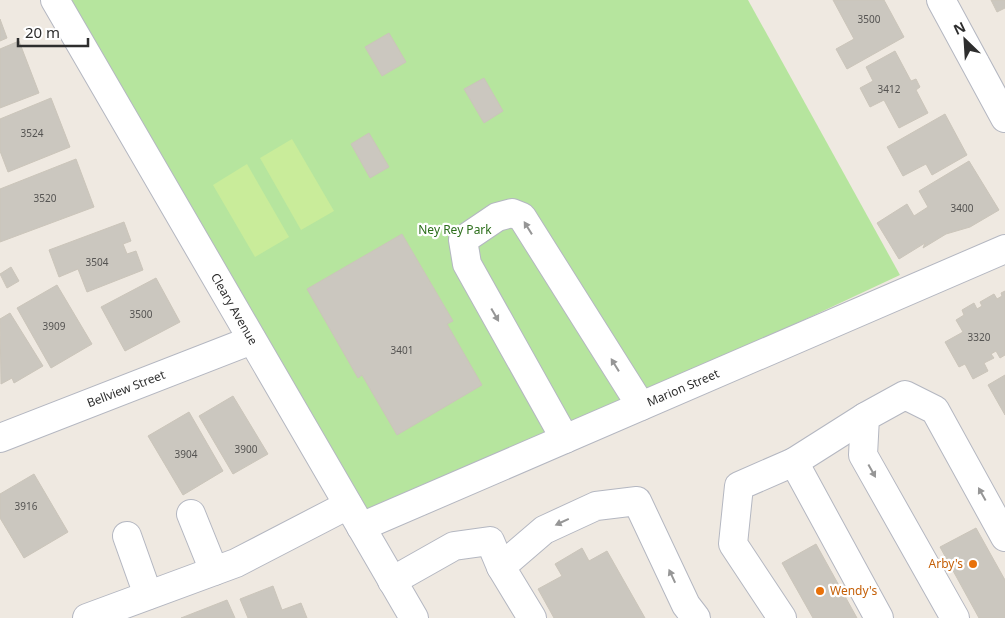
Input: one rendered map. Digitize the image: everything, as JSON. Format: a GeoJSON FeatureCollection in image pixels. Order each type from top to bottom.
{"type":"FeatureCollection","features":[{"type":"Feature","properties":{"kind":"street","name":"Cleary Avenue"},"geometry":{"type":"LineString","coordinates":[[55,0],[355,516],[410,617]]}},
{"type":"Feature","properties":{"kind":"street"},"geometry":{"type":"LineString","coordinates":[[941,0],[1005,118]]}},
{"type":"Feature","properties":{"kind":"street"},"geometry":{"type":"LineString","coordinates":[[565,439],[466,264],[463,240],[497,217],[512,213],[522,217],[641,406]]}},
{"type":"Feature","properties":{"kind":"street","name":"Marion Street"},"geometry":{"type":"LineString","coordinates":[[87,618],[236,563],[355,516],[565,439],[1005,249]]}},
{"type":"Feature","properties":{"kind":"street","name":"Bellview Street"},"geometry":{"type":"LineString","coordinates":[[0,438],[252,340]]}},
{"type":"Feature","properties":{"kind":"street"},"geometry":{"type":"LineString","coordinates":[[782,618],[733,544],[740,486],[794,462],[905,394],[935,410],[1005,537]]}},
{"type":"Feature","properties":{"kind":"street"},"geometry":{"type":"LineString","coordinates":[[865,417],[863,455],[955,618]]}},
{"type":"Feature","properties":{"kind":"street"},"geometry":{"type":"LineString","coordinates":[[794,462],[879,618]]}},
{"type":"Feature","properties":{"kind":"street"},"geometry":{"type":"LineString","coordinates":[[501,567],[544,530],[596,506],[637,500],[686,605],[696,618]]}},
{"type":"Feature","properties":{"kind":"street"},"geometry":{"type":"LineString","coordinates":[[191,514],[214,571]]}},
{"type":"Feature","properties":{"kind":"street"},"geometry":{"type":"LineString","coordinates":[[128,536],[148,595]]}},
{"type":"Feature","properties":{"kind":"street"},"geometry":{"type":"LineString","coordinates":[[392,581],[454,546],[490,541],[501,567],[532,618]]}},
{"type":"Feature","properties":{"kind":"green space","name":"Ney Rey Park"},"geometry":{"type":"Polygon","coordinates":[[[55,0],[748,0],[900,275],[361,527],[55,0]]]}},
{"type":"Feature","properties":{"kind":"green space"},"geometry":{"type":"Polygon","coordinates":[[[292,139],[334,211],[301,230],[260,158],[292,139]]]}},
{"type":"Feature","properties":{"kind":"green space"},"geometry":{"type":"Polygon","coordinates":[[[247,164],[289,237],[255,257],[213,185],[247,164]]]}},
{"type":"Feature","properties":{"kind":"building"},"geometry":{"type":"Polygon","coordinates":[[[833,0],[884,0],[904,37],[847,69],[836,49],[854,39],[833,0]]]}},
{"type":"Feature","properties":{"kind":"building"},"geometry":{"type":"Polygon","coordinates":[[[991,0],[1005,0],[1005,8],[997,12],[991,0]]]}},
{"type":"Feature","properties":{"kind":"building"},"geometry":{"type":"Polygon","coordinates":[[[0,19],[7,38],[0,41],[0,19]]]}},
{"type":"Feature","properties":{"kind":"building"},"geometry":{"type":"Polygon","coordinates":[[[389,33],[406,62],[382,76],[365,47],[389,33]]]}},
{"type":"Feature","properties":{"kind":"building"},"geometry":{"type":"Polygon","coordinates":[[[19,41],[39,93],[0,108],[0,49],[19,41]]]}},
{"type":"Feature","properties":{"kind":"building"},"geometry":{"type":"Polygon","coordinates":[[[895,51],[911,81],[916,79],[920,87],[916,90],[928,113],[899,128],[884,100],[870,107],[860,88],[873,81],[866,67],[895,51]]]}},
{"type":"Feature","properties":{"kind":"building"},"geometry":{"type":"Polygon","coordinates":[[[484,78],[503,111],[484,123],[464,89],[484,78]]]}},
{"type":"Feature","properties":{"kind":"building"},"geometry":{"type":"Polygon","coordinates":[[[51,98],[70,147],[8,172],[0,151],[0,119],[51,98]]]}},
{"type":"Feature","properties":{"kind":"building"},"geometry":{"type":"Polygon","coordinates":[[[945,114],[967,155],[932,175],[926,164],[903,176],[887,147],[945,114]]]}},
{"type":"Feature","properties":{"kind":"building"},"geometry":{"type":"Polygon","coordinates":[[[369,133],[389,167],[370,178],[351,144],[369,133]]]}},
{"type":"Feature","properties":{"kind":"building"},"geometry":{"type":"Polygon","coordinates":[[[76,159],[94,207],[0,242],[0,189],[76,159]]]}},
{"type":"Feature","properties":{"kind":"building"},"geometry":{"type":"Polygon","coordinates":[[[969,161],[999,210],[970,227],[946,234],[923,248],[925,243],[899,259],[877,223],[907,204],[914,216],[928,207],[919,191],[969,161]]]}},
{"type":"Feature","properties":{"kind":"building"},"geometry":{"type":"Polygon","coordinates":[[[124,222],[131,241],[123,244],[127,254],[136,251],[143,270],[87,292],[78,269],[59,277],[49,250],[124,222]]]}},
{"type":"Feature","properties":{"kind":"building"},"geometry":{"type":"Polygon","coordinates":[[[402,234],[453,321],[447,324],[482,385],[397,435],[362,375],[358,378],[307,289],[402,234]]]}},
{"type":"Feature","properties":{"kind":"building"},"geometry":{"type":"Polygon","coordinates":[[[11,267],[19,281],[7,288],[0,274],[11,267]]]}},
{"type":"Feature","properties":{"kind":"building"},"geometry":{"type":"Polygon","coordinates":[[[156,278],[180,322],[125,351],[101,307],[156,278]]]}},
{"type":"Feature","properties":{"kind":"building"},"geometry":{"type":"Polygon","coordinates":[[[57,285],[92,344],[51,368],[17,308],[57,285]]]}},
{"type":"Feature","properties":{"kind":"building"},"geometry":{"type":"Polygon","coordinates":[[[1005,291],[1005,355],[1000,358],[996,351],[991,354],[994,358],[984,363],[988,371],[973,379],[965,364],[959,367],[945,342],[963,332],[956,320],[964,315],[962,310],[974,303],[977,309],[982,306],[980,302],[994,294],[997,299],[1005,291]]]}},
{"type":"Feature","properties":{"kind":"building"},"geometry":{"type":"Polygon","coordinates":[[[10,313],[43,366],[14,383],[12,378],[1,384],[0,319],[10,313]]]}},
{"type":"Feature","properties":{"kind":"building"},"geometry":{"type":"Polygon","coordinates":[[[1005,375],[1005,415],[988,385],[1005,375]]]}},
{"type":"Feature","properties":{"kind":"building"},"geometry":{"type":"Polygon","coordinates":[[[233,396],[268,454],[233,474],[199,416],[233,396]]]}},
{"type":"Feature","properties":{"kind":"building"},"geometry":{"type":"Polygon","coordinates":[[[189,412],[223,471],[183,495],[148,436],[189,412]]]}},
{"type":"Feature","properties":{"kind":"building"},"geometry":{"type":"Polygon","coordinates":[[[34,474],[68,532],[24,558],[0,518],[0,494],[34,474]]]}},
{"type":"Feature","properties":{"kind":"building","name":"Arby's"},"geometry":{"type":"Polygon","coordinates":[[[976,528],[1005,580],[1005,618],[979,618],[940,547],[976,528]]]}},
{"type":"Feature","properties":{"kind":"building","name":"Wendy's"},"geometry":{"type":"Polygon","coordinates":[[[816,544],[857,618],[813,618],[782,563],[816,544]]]}},
{"type":"Feature","properties":{"kind":"building"},"geometry":{"type":"Polygon","coordinates":[[[582,548],[589,561],[607,551],[645,618],[554,618],[538,589],[562,576],[555,564],[582,548]]]}},
{"type":"Feature","properties":{"kind":"building"},"geometry":{"type":"Polygon","coordinates":[[[273,586],[282,610],[301,603],[307,618],[248,618],[240,599],[273,586]]]}},
{"type":"Feature","properties":{"kind":"building"},"geometry":{"type":"Polygon","coordinates":[[[227,600],[235,618],[181,618],[227,600]]]}},
{"type":"Feature","properties":{"kind":"place","name":"Arby's"},"geometry":{"type":"Point","coordinates":[973,564]}},
{"type":"Feature","properties":{"kind":"place","name":"Wendy's"},"geometry":{"type":"Point","coordinates":[820,591]}}]}
